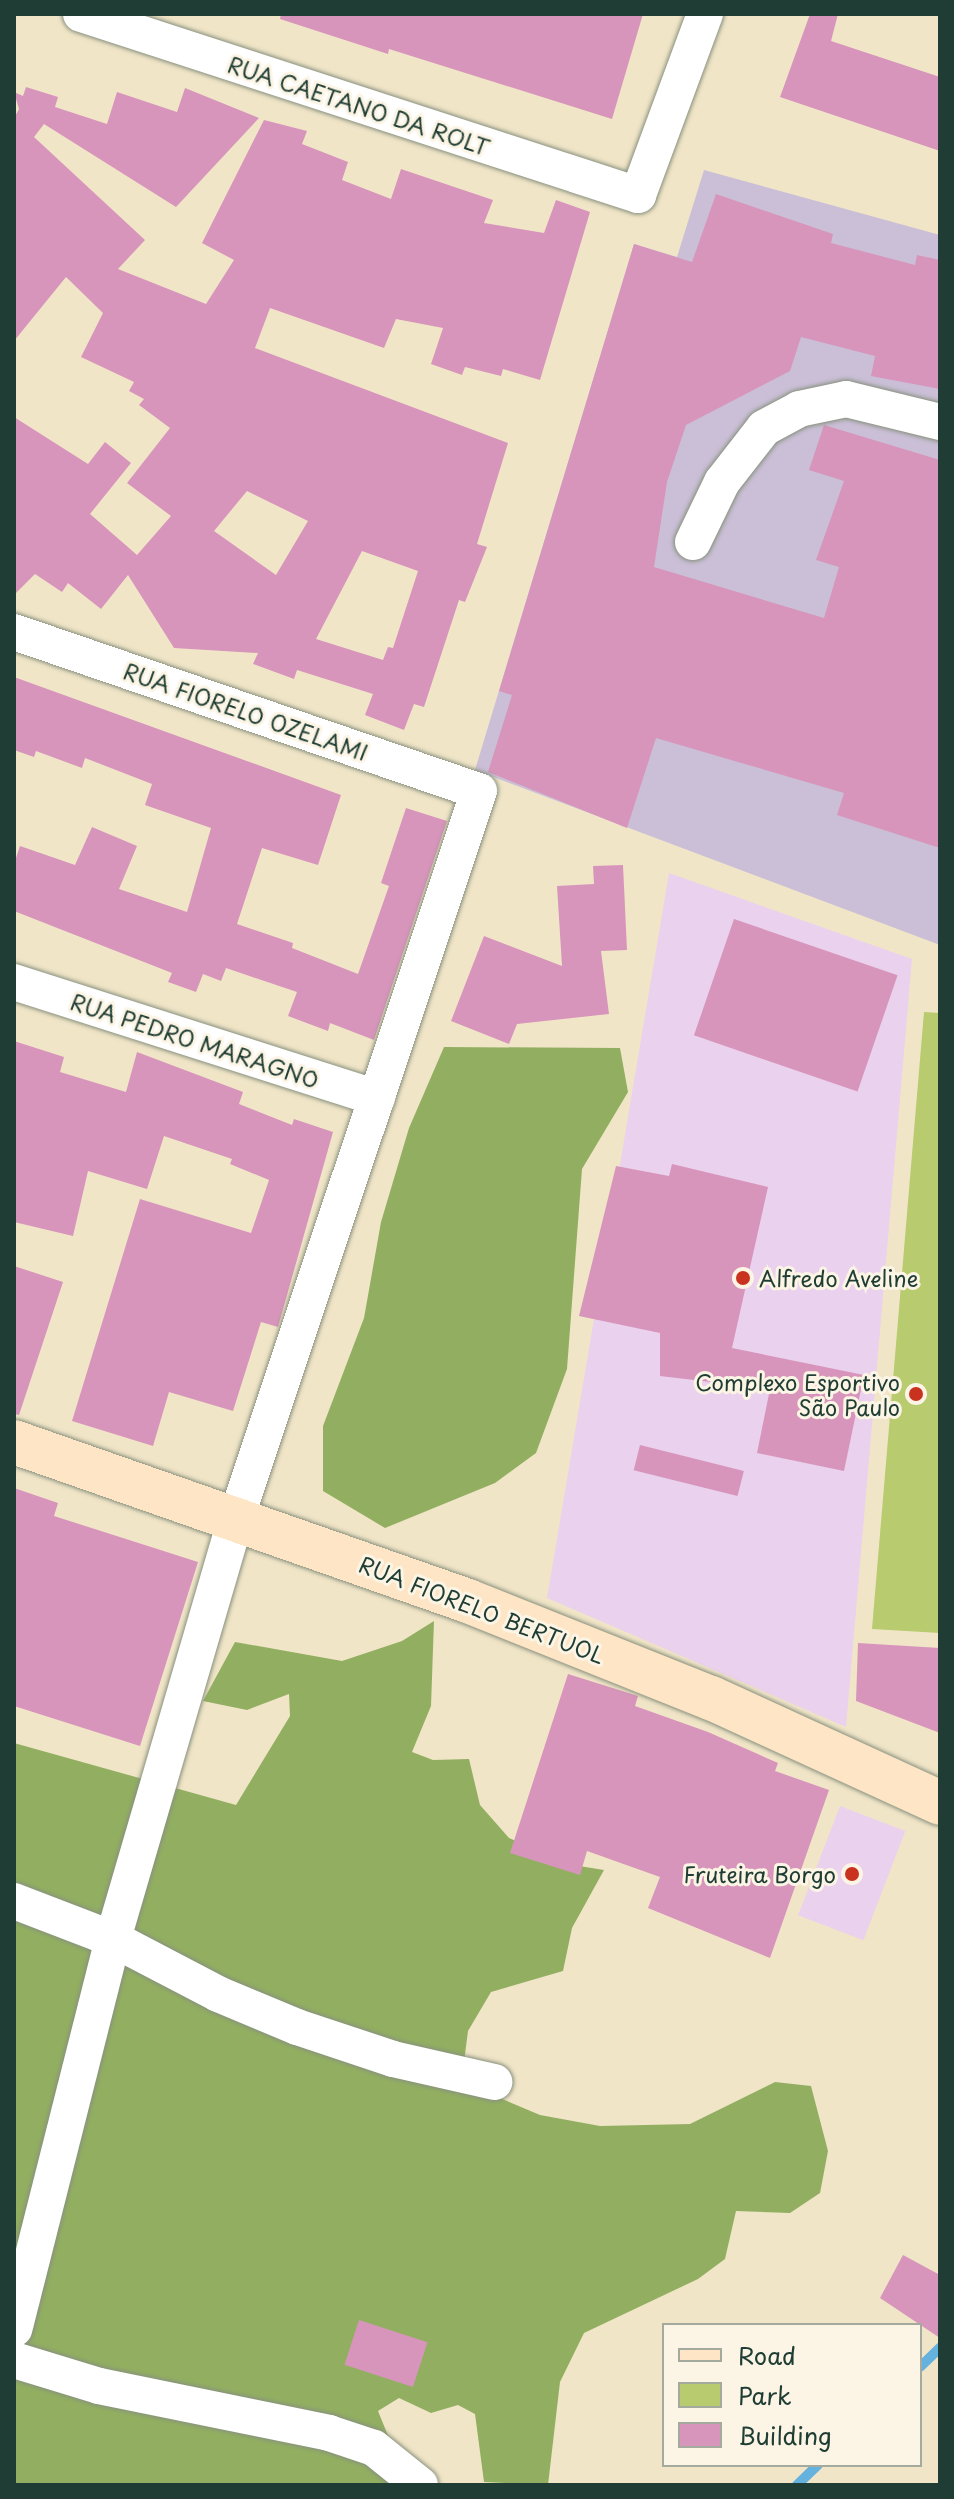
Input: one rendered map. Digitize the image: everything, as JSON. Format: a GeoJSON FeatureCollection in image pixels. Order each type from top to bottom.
{"type":"FeatureCollection","features":[{"type":"Feature","properties":{"kind":"main road","name":"RUA FIORELO BERTUOL"},"geometry":{"type":"LineString","coordinates":[[14,1442],[468,1601],[697,1692],[940,1803]]}},
{"type":"Feature","properties":{"kind":"street","name":"RUA CAETANO DA ROLT"},"geometry":{"type":"LineString","coordinates":[[81,14],[638,195],[705,14]]}},
{"type":"Feature","properties":{"kind":"street"},"geometry":{"type":"LineString","coordinates":[[693,542],[722,482],[764,428],[799,409],[846,399],[940,422]]}},
{"type":"Feature","properties":{"kind":"street","name":"RUA FIORELO OZELAMI"},"geometry":{"type":"LineString","coordinates":[[14,632],[479,791],[377,1098]]}},
{"type":"Feature","properties":{"kind":"street","name":"RUA PEDRO MARAGNO"},"geometry":{"type":"LineString","coordinates":[[14,982],[377,1098]]}},
{"type":"Feature","properties":{"kind":"street"},"geometry":{"type":"LineString","coordinates":[[14,2329],[113,1939],[236,1518],[377,1098]]}},
{"type":"Feature","properties":{"kind":"street"},"geometry":{"type":"LineString","coordinates":[[14,1901],[113,1939],[218,1994],[297,2027],[393,2059],[494,2082]]}},
{"type":"Feature","properties":{"kind":"street"},"geometry":{"type":"LineString","coordinates":[[14,2360],[99,2386],[329,2433],[374,2448],[420,2485]]}},
{"type":"Feature","properties":{"kind":"shaded area"},"geometry":{"type":"Polygon","coordinates":[[[704,170],[940,235],[940,945],[475,770],[634,244],[677,257],[704,170]]]}},
{"type":"Feature","properties":{"kind":"shaded area","name":"Alfredo Aveline"},"geometry":{"type":"Polygon","coordinates":[[[669,873],[912,959],[846,1727],[547,1598],[669,873]]]}},
{"type":"Feature","properties":{"kind":"shaded area","name":"Fruteira Borgo"},"geometry":{"type":"Polygon","coordinates":[[[840,1806],[905,1831],[863,1940],[798,1915],[840,1806]]]}},
{"type":"Feature","properties":{"kind":"green space","name":"Complexo Esportivo São Paulo"},"geometry":{"type":"Polygon","coordinates":[[[924,1012],[940,1013],[940,1633],[872,1629],[924,1012]]]}},
{"type":"Feature","properties":{"kind":"green space"},"geometry":{"type":"Polygon","coordinates":[[[444,1047],[620,1048],[628,1092],[582,1169],[567,1369],[536,1453],[495,1483],[385,1528],[323,1491],[323,1426],[364,1318],[381,1222],[409,1128],[444,1047]]]}},
{"type":"Feature","properties":{"kind":"green space"},"geometry":{"type":"Polygon","coordinates":[[[434,1621],[431,1706],[412,1752],[433,1760],[469,1759],[480,1805],[509,1838],[573,1865],[604,1870],[572,1928],[563,1971],[491,1992],[468,2031],[464,2062],[488,2093],[540,2115],[600,2126],[690,2124],[775,2082],[811,2086],[828,2151],[820,2193],[790,2213],[736,2211],[725,2259],[698,2279],[584,2333],[560,2382],[548,2485],[484,2482],[475,2414],[458,2405],[431,2413],[399,2398],[378,2411],[393,2448],[430,2485],[14,2483],[14,1743],[236,1805],[290,1716],[289,1694],[247,1710],[203,1701],[235,1642],[342,1661],[402,1641],[434,1621]]]}},
{"type":"Feature","properties":{"kind":"building"},"geometry":{"type":"Polygon","coordinates":[[[281,14],[643,14],[612,119],[389,49],[388,54],[280,19],[281,14]]]}},
{"type":"Feature","properties":{"kind":"building"},"geometry":{"type":"Polygon","coordinates":[[[810,14],[838,14],[831,41],[940,77],[940,151],[780,97],[810,14]]]}},
{"type":"Feature","properties":{"kind":"building"},"geometry":{"type":"Polygon","coordinates":[[[26,87],[58,97],[55,107],[107,124],[117,92],[177,112],[185,88],[259,118],[176,207],[44,124],[34,137],[145,240],[118,269],[206,304],[234,260],[202,243],[264,120],[307,131],[302,144],[348,162],[342,180],[391,199],[401,169],[493,200],[484,223],[544,233],[556,200],[590,212],[540,380],[503,369],[501,376],[465,367],[462,375],[431,364],[443,328],[396,319],[384,348],[270,308],[255,348],[508,443],[477,544],[487,547],[465,602],[459,600],[424,707],[414,704],[404,730],[365,715],[373,694],[297,670],[294,679],[253,664],[258,653],[174,648],[128,575],[101,609],[68,583],[62,592],[35,574],[14,595],[14,417],[88,464],[105,442],[131,463],[90,514],[137,555],[171,516],[127,483],[170,428],[139,405],[144,399],[129,391],[134,382],[81,357],[103,313],[66,277],[14,341],[14,118],[19,109],[14,92],[23,96],[26,87]],[[247,491],[214,531],[276,575],[308,521],[247,491]],[[362,551],[316,639],[383,660],[388,647],[393,648],[418,571],[362,551]]]}},
{"type":"Feature","properties":{"kind":"building"},"geometry":{"type":"Polygon","coordinates":[[[716,194],[833,234],[831,243],[915,265],[917,255],[940,260],[940,389],[871,376],[875,356],[801,337],[790,371],[686,425],[667,482],[654,567],[824,618],[839,567],[816,560],[844,481],[809,470],[824,425],[940,460],[940,848],[837,815],[844,793],[656,738],[627,828],[488,772],[512,695],[499,691],[634,244],[692,262],[716,194]]]}},
{"type":"Feature","properties":{"kind":"building"},"geometry":{"type":"Polygon","coordinates":[[[14,677],[341,795],[318,865],[262,848],[237,924],[293,943],[292,948],[358,974],[389,886],[381,883],[406,808],[447,821],[374,1040],[330,1023],[328,1031],[288,1016],[297,992],[226,968],[221,981],[203,974],[196,992],[168,982],[172,973],[14,911],[14,864],[20,846],[75,865],[92,827],[137,846],[119,889],[187,912],[211,828],[145,805],[152,784],[85,758],[82,768],[36,751],[34,757],[14,750],[14,677]]]}},
{"type":"Feature","properties":{"kind":"building"},"geometry":{"type":"Polygon","coordinates":[[[623,865],[627,950],[601,951],[609,1014],[517,1024],[509,1044],[451,1021],[484,936],[562,966],[557,886],[594,884],[593,866],[623,865]]]}},
{"type":"Feature","properties":{"kind":"building"},"geometry":{"type":"Polygon","coordinates":[[[734,919],[898,975],[858,1092],[694,1035],[734,919]]]}},
{"type":"Feature","properties":{"kind":"building"},"geometry":{"type":"Polygon","coordinates":[[[14,1041],[64,1057],[60,1072],[126,1092],[137,1052],[243,1092],[239,1104],[292,1125],[294,1119],[333,1132],[278,1327],[261,1322],[233,1411],[169,1392],[153,1446],[72,1421],[140,1199],[251,1233],[269,1180],[230,1164],[232,1159],[164,1136],[147,1189],[88,1171],[73,1236],[14,1222],[14,1041]]]}},
{"type":"Feature","properties":{"kind":"building"},"geometry":{"type":"Polygon","coordinates":[[[672,1164],[768,1187],[732,1348],[864,1375],[844,1471],[757,1453],[770,1389],[660,1376],[660,1333],[579,1316],[616,1166],[669,1176],[672,1164]]]}},
{"type":"Feature","properties":{"kind":"building"},"geometry":{"type":"Polygon","coordinates":[[[14,1266],[63,1282],[19,1415],[14,1414],[14,1266]]]}},
{"type":"Feature","properties":{"kind":"building"},"geometry":{"type":"Polygon","coordinates":[[[640,1445],[744,1471],[738,1496],[634,1470],[640,1445]]]}},
{"type":"Feature","properties":{"kind":"building"},"geometry":{"type":"Polygon","coordinates":[[[14,1488],[58,1503],[54,1516],[198,1562],[140,1746],[14,1706],[14,1488]]]}},
{"type":"Feature","properties":{"kind":"building"},"geometry":{"type":"Polygon","coordinates":[[[858,1643],[940,1648],[940,1733],[856,1701],[858,1643]]]}},
{"type":"Feature","properties":{"kind":"building"},"geometry":{"type":"Polygon","coordinates":[[[568,1674],[638,1696],[635,1706],[708,1732],[778,1763],[775,1771],[829,1790],[770,1958],[648,1908],[660,1877],[587,1851],[580,1875],[510,1853],[568,1674]]]}},
{"type":"Feature","properties":{"kind":"building"},"geometry":{"type":"Polygon","coordinates":[[[903,2255],[940,2275],[940,2338],[922,2323],[880,2298],[903,2255]]]}},
{"type":"Feature","properties":{"kind":"building"},"geometry":{"type":"Polygon","coordinates":[[[359,2320],[427,2342],[413,2387],[344,2365],[359,2320]]]}},
{"type":"Feature","properties":{"kind":"waterway"},"geometry":{"type":"LineString","coordinates":[[922,2365],[940,2348]]}},
{"type":"Feature","properties":{"kind":"waterway"},"geometry":{"type":"LineString","coordinates":[[797,2485],[816,2467]]}},
{"type":"Feature","properties":{"kind":"place","name":"Alfredo Aveline"},"geometry":{"type":"Point","coordinates":[743,1278]}},
{"type":"Feature","properties":{"kind":"place","name":"Complexo Esportivo São Paulo"},"geometry":{"type":"Point","coordinates":[916,1394]}},
{"type":"Feature","properties":{"kind":"place","name":"Fruteira Borgo"},"geometry":{"type":"Point","coordinates":[852,1874]}}]}
